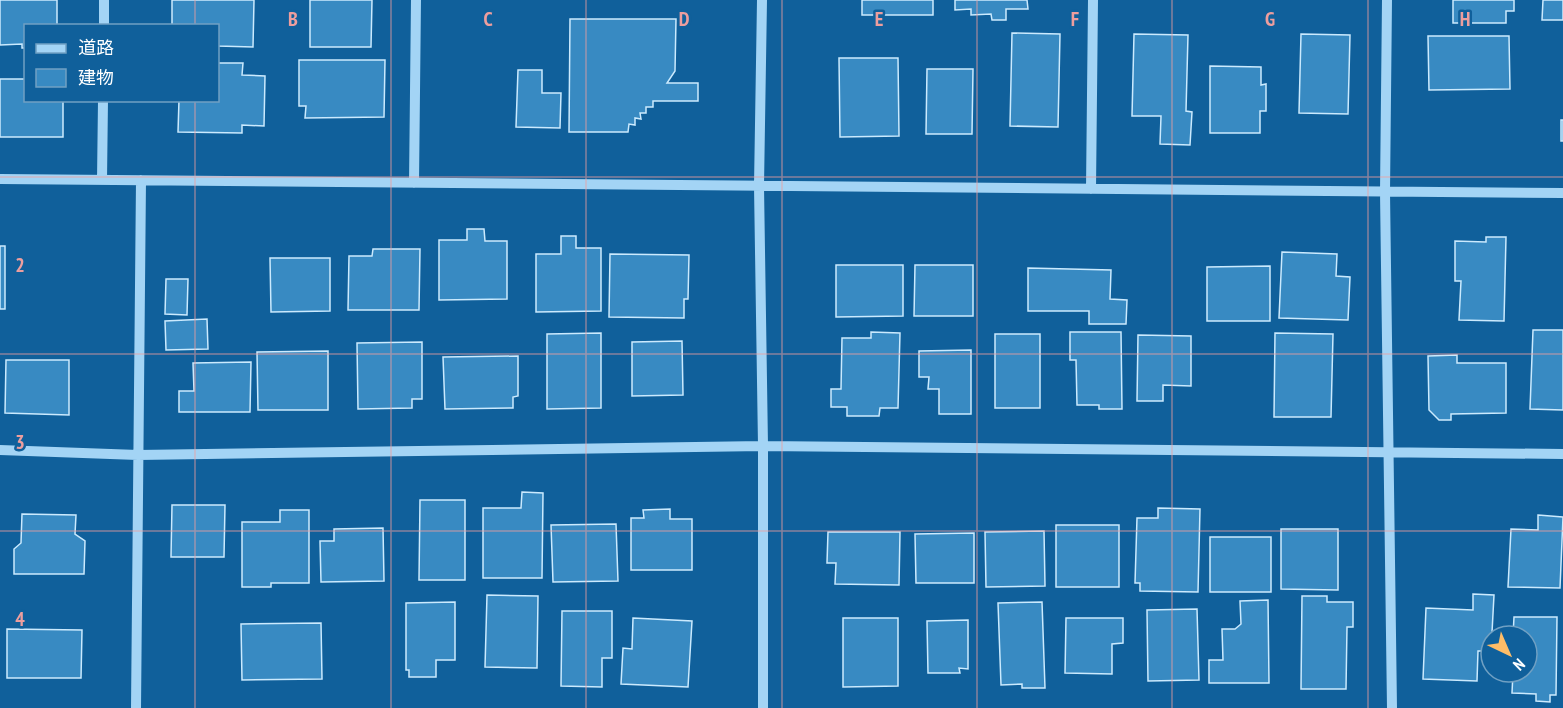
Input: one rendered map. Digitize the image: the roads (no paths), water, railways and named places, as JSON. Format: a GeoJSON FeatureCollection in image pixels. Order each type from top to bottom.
{"type":"FeatureCollection","features":[{"type":"Feature","properties":{"kind":"street"},"geometry":{"type":"LineString","coordinates":[[104,0],[104,24]]}},
{"type":"Feature","properties":{"kind":"street"},"geometry":{"type":"LineString","coordinates":[[414,183],[416,0]]}},
{"type":"Feature","properties":{"kind":"street"},"geometry":{"type":"LineString","coordinates":[[762,0],[759,186],[763,446],[763,708]]}},
{"type":"Feature","properties":{"kind":"street"},"geometry":{"type":"LineString","coordinates":[[1091,189],[1093,0]]}},
{"type":"Feature","properties":{"kind":"street"},"geometry":{"type":"LineString","coordinates":[[1387,0],[1385,192],[1392,708]]}},
{"type":"Feature","properties":{"kind":"street"},"geometry":{"type":"LineString","coordinates":[[102,180],[103,102]]}},
{"type":"Feature","properties":{"kind":"street"},"geometry":{"type":"LineString","coordinates":[[0,179],[1563,193]]}},
{"type":"Feature","properties":{"kind":"street"},"geometry":{"type":"LineString","coordinates":[[136,708],[141,180]]}},
{"type":"Feature","properties":{"kind":"street"},"geometry":{"type":"LineString","coordinates":[[0,450],[138,455],[763,446],[1563,454]]}}]}
